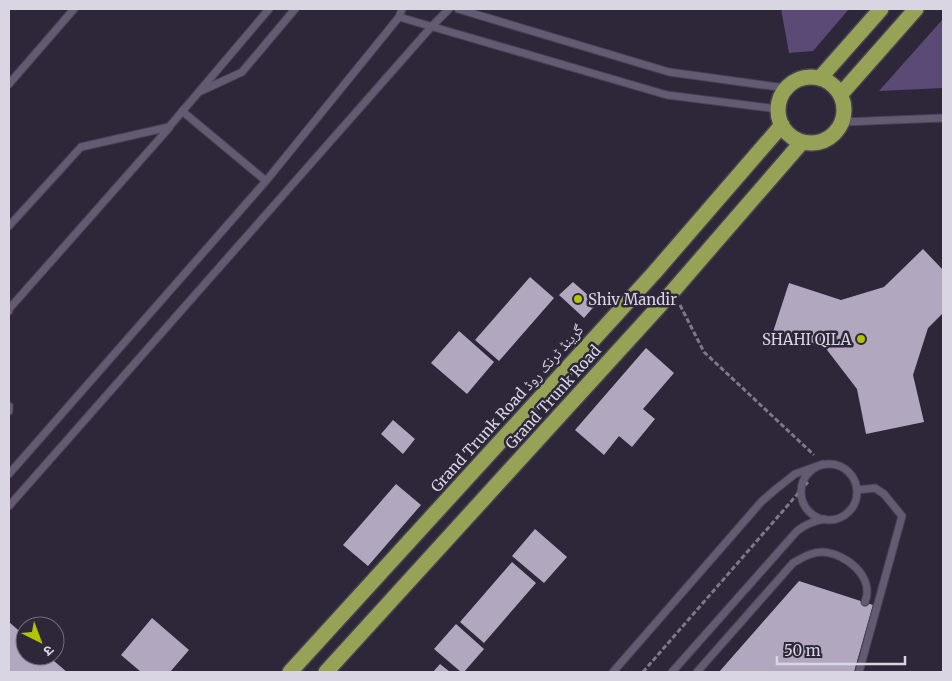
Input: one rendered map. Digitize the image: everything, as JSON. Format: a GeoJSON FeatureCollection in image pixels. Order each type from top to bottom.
{"type":"FeatureCollection","features":[{"type":"Feature","properties":{"kind":"highway"},"geometry":{"type":"LineString","coordinates":[[815,78],[881,9]]}},
{"type":"Feature","properties":{"kind":"highway"},"geometry":{"type":"LineString","coordinates":[[841,94],[916,9]]}},
{"type":"Feature","properties":{"kind":"highway"},"geometry":{"type":"LineString","coordinates":[[815,78],[832,84],[841,94],[844,108],[843,122],[836,133],[826,141],[817,143],[802,142],[790,134],[782,124],[778,109],[780,96],[785,88],[798,80],[815,78]]}},
{"type":"Feature","properties":{"kind":"highway","name":"Grand Trunk Road گرینڈ ٹرنک روڈ"},"geometry":{"type":"LineString","coordinates":[[290,672],[654,273],[782,124]]}},
{"type":"Feature","properties":{"kind":"highway","name":"Grand Trunk Road"},"geometry":{"type":"LineString","coordinates":[[326,672],[673,290],[802,142]]}},
{"type":"Feature","properties":{"kind":"lane"},"geometry":{"type":"LineString","coordinates":[[9,84],[74,9]]}},
{"type":"Feature","properties":{"kind":"lane"},"geometry":{"type":"LineString","coordinates":[[9,311],[269,9]]}},
{"type":"Feature","properties":{"kind":"lane"},"geometry":{"type":"LineString","coordinates":[[197,93],[242,72],[295,9]]}},
{"type":"Feature","properties":{"kind":"lane"},"geometry":{"type":"LineString","coordinates":[[9,474],[266,181],[399,17],[402,9]]}},
{"type":"Feature","properties":{"kind":"lane"},"geometry":{"type":"LineString","coordinates":[[9,506],[449,9]]}},
{"type":"Feature","properties":{"kind":"lane"},"geometry":{"type":"LineString","coordinates":[[458,9],[669,72],[785,88]]}},
{"type":"Feature","properties":{"kind":"lane"},"geometry":{"type":"LineString","coordinates":[[399,17],[668,96],[778,109]]}},
{"type":"Feature","properties":{"kind":"lane"},"geometry":{"type":"LineString","coordinates":[[182,111],[266,181]]}},
{"type":"Feature","properties":{"kind":"lane"},"geometry":{"type":"LineString","coordinates":[[843,122],[943,118]]}},
{"type":"Feature","properties":{"kind":"lane"},"geometry":{"type":"LineString","coordinates":[[9,226],[81,146],[169,127]]}},
{"type":"Feature","properties":{"kind":"lane"},"geometry":{"type":"LineString","coordinates":[[9,406],[9,411]]}},
{"type":"Feature","properties":{"kind":"lane"},"geometry":{"type":"LineString","coordinates":[[823,464],[807,474],[802,482],[801,491],[802,500],[806,508],[812,514],[824,519]]}},
{"type":"Feature","properties":{"kind":"lane"},"geometry":{"type":"LineString","coordinates":[[613,672],[762,501],[776,489],[795,474],[823,464],[842,466],[850,472],[855,480],[857,490],[852,508],[838,518],[815,521],[797,531],[672,672]]}},
{"type":"Feature","properties":{"kind":"lane"},"geometry":{"type":"LineString","coordinates":[[857,490],[875,488],[884,494],[902,516],[859,672]]}},
{"type":"Feature","properties":{"kind":"lane"},"geometry":{"type":"LineString","coordinates":[[697,672],[793,563],[806,555],[821,552],[836,554],[850,562],[860,572],[866,586],[866,602]]}},
{"type":"Feature","properties":{"kind":"path"},"geometry":{"type":"LineString","coordinates":[[643,672],[823,464],[704,352],[673,290]]}},
{"type":"Feature","properties":{"kind":"shaded area"},"geometry":{"type":"Polygon","coordinates":[[[781,9],[849,9],[813,51],[789,53],[781,9]]]}},
{"type":"Feature","properties":{"kind":"shaded area"},"geometry":{"type":"Polygon","coordinates":[[[943,19],[943,88],[879,91],[943,19]]]}},
{"type":"Feature","properties":{"kind":"building","name":"SHAHI QILA"},"geometry":{"type":"Polygon","coordinates":[[[923,249],[943,270],[943,313],[928,328],[913,375],[924,422],[866,434],[857,389],[824,346],[773,332],[789,283],[841,300],[884,287],[923,249]]]}},
{"type":"Feature","properties":{"kind":"building"},"geometry":{"type":"Polygon","coordinates":[[[530,277],[554,298],[499,361],[475,340],[530,277]]]}},
{"type":"Feature","properties":{"kind":"building","name":"Shiv Mandir"},"geometry":{"type":"Polygon","coordinates":[[[573,282],[597,303],[584,318],[559,295],[573,282]]]}},
{"type":"Feature","properties":{"kind":"building"},"geometry":{"type":"Polygon","coordinates":[[[459,331],[494,362],[467,394],[431,363],[459,331]]]}},
{"type":"Feature","properties":{"kind":"building"},"geometry":{"type":"Polygon","coordinates":[[[646,348],[674,373],[643,409],[655,419],[632,447],[619,436],[604,455],[575,430],[646,348]]]}},
{"type":"Feature","properties":{"kind":"building"},"geometry":{"type":"Polygon","coordinates":[[[393,420],[415,439],[403,454],[381,434],[393,420]]]}},
{"type":"Feature","properties":{"kind":"building"},"geometry":{"type":"Polygon","coordinates":[[[396,484],[421,505],[368,566],[343,545],[396,484]]]}},
{"type":"Feature","properties":{"kind":"building"},"geometry":{"type":"Polygon","coordinates":[[[535,529],[567,557],[544,583],[512,556],[535,529]]]}},
{"type":"Feature","properties":{"kind":"building"},"geometry":{"type":"Polygon","coordinates":[[[512,562],[536,583],[484,643],[460,622],[512,562]]]}},
{"type":"Feature","properties":{"kind":"building"},"geometry":{"type":"Polygon","coordinates":[[[799,581],[873,605],[854,672],[719,672],[799,581]]]}},
{"type":"Feature","properties":{"kind":"building"},"geometry":{"type":"Polygon","coordinates":[[[152,618],[189,650],[170,672],[141,672],[121,655],[152,618]]]}},
{"type":"Feature","properties":{"kind":"building"},"geometry":{"type":"Polygon","coordinates":[[[9,622],[15,627],[15,666],[60,666],[67,672],[9,672],[9,622]]]}},
{"type":"Feature","properties":{"kind":"building"},"geometry":{"type":"Polygon","coordinates":[[[456,624],[484,649],[464,672],[461,672],[434,649],[456,624]]]}},
{"type":"Feature","properties":{"kind":"building"},"geometry":{"type":"Polygon","coordinates":[[[440,664],[450,672],[433,672],[440,664]]]}},
{"type":"Feature","properties":{"kind":"place","name":"Shiv Mandir"},"geometry":{"type":"Point","coordinates":[578,299]}},
{"type":"Feature","properties":{"kind":"place","name":"SHAHI QILA"},"geometry":{"type":"Point","coordinates":[861,339]}}]}
